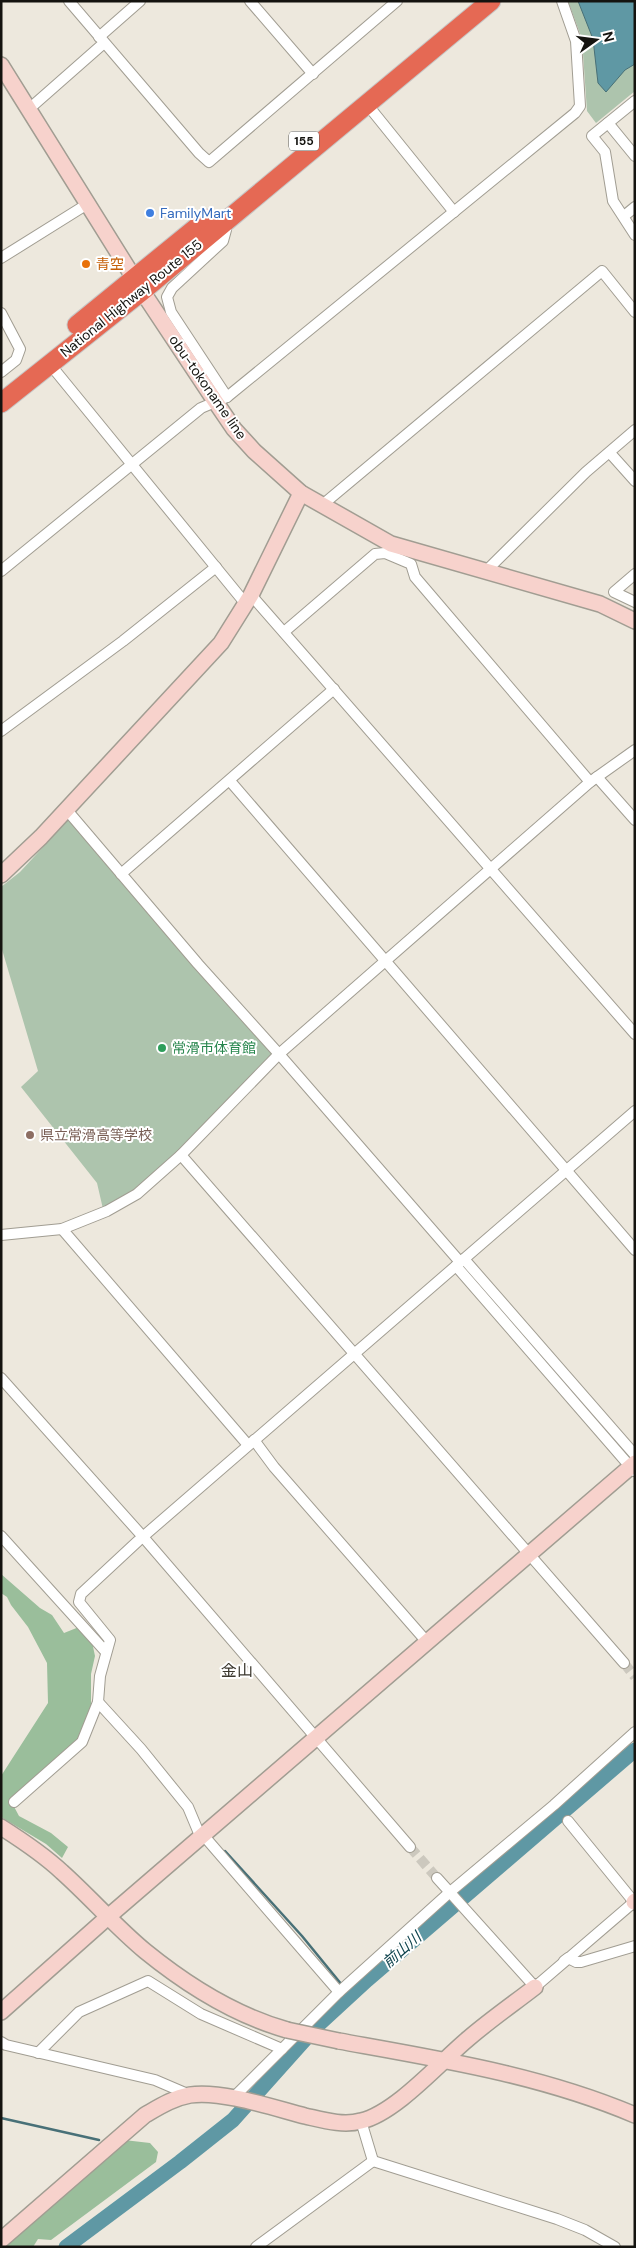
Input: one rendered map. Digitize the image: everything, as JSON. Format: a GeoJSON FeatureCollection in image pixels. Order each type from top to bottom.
{"type":"FeatureCollection","features":[{"type":"Feature","properties":{"kind":"highway","name":"National Highway Route 155"},"geometry":{"type":"LineString","coordinates":[[1,403],[472,1]]}},
{"type":"Feature","properties":{"kind":"highway","name":"National Highway Route 155"},"geometry":{"type":"LineString","coordinates":[[1,387],[223,223],[491,1]]}},
{"type":"Feature","properties":{"kind":"street"},"geometry":{"type":"LineString","coordinates":[[69,1],[209,162],[397,1]]}},
{"type":"Feature","properties":{"kind":"street"},"geometry":{"type":"LineString","coordinates":[[29,109],[140,1]]}},
{"type":"Feature","properties":{"kind":"street"},"geometry":{"type":"LineString","coordinates":[[250,1],[313,74]]}},
{"type":"Feature","properties":{"kind":"street"},"geometry":{"type":"LineString","coordinates":[[1,571],[201,408],[221,399],[575,113],[580,106],[576,40],[562,1]]}},
{"type":"Feature","properties":{"kind":"street","name":"obu-tokoname line"},"geometry":{"type":"LineString","coordinates":[[1,65],[89,203],[138,285],[221,399],[234,429],[254,451],[301,493],[391,544],[600,604],[635,621]]}},
{"type":"Feature","properties":{"kind":"street"},"geometry":{"type":"LineString","coordinates":[[635,101],[592,136],[605,152],[613,201],[635,235]]}},
{"type":"Feature","properties":{"kind":"street"},"geometry":{"type":"LineString","coordinates":[[366,103],[454,212]]}},
{"type":"Feature","properties":{"kind":"street"},"geometry":{"type":"LineString","coordinates":[[608,123],[635,156]]}},
{"type":"Feature","properties":{"kind":"street"},"geometry":{"type":"LineString","coordinates":[[1,258],[89,203]]}},
{"type":"Feature","properties":{"kind":"street"},"geometry":{"type":"LineString","coordinates":[[624,216],[635,207]]}},
{"type":"Feature","properties":{"kind":"street"},"geometry":{"type":"LineString","coordinates":[[221,399],[171,312],[166,298],[172,288],[223,241],[226,230],[223,223]]}},
{"type":"Feature","properties":{"kind":"street"},"geometry":{"type":"LineString","coordinates":[[321,506],[602,271],[635,312]]}},
{"type":"Feature","properties":{"kind":"street"},"geometry":{"type":"LineString","coordinates":[[1,313],[20,349],[16,360],[1,372]]}},
{"type":"Feature","properties":{"kind":"street"},"geometry":{"type":"LineString","coordinates":[[49,364],[216,567],[284,632],[635,1034]]}},
{"type":"Feature","properties":{"kind":"street"},"geometry":{"type":"LineString","coordinates":[[486,571],[586,472],[635,430]]}},
{"type":"Feature","properties":{"kind":"street"},"geometry":{"type":"LineString","coordinates":[[610,453],[635,481]]}},
{"type":"Feature","properties":{"kind":"street"},"geometry":{"type":"LineString","coordinates":[[1,875],[66,810],[221,643],[248,599],[301,493]]}},
{"type":"Feature","properties":{"kind":"street"},"geometry":{"type":"LineString","coordinates":[[284,632],[375,554],[385,553],[411,564],[415,577],[593,780],[635,820]]}},
{"type":"Feature","properties":{"kind":"street"},"geometry":{"type":"LineString","coordinates":[[1,731],[123,641],[216,567]]}},
{"type":"Feature","properties":{"kind":"street"},"geometry":{"type":"LineString","coordinates":[[635,574],[614,592],[635,602]]}},
{"type":"Feature","properties":{"kind":"street"},"geometry":{"type":"LineString","coordinates":[[121,874],[334,689]]}},
{"type":"Feature","properties":{"kind":"street"},"geometry":{"type":"LineString","coordinates":[[1,1235],[62,1229],[108,1211],[137,1194],[182,1155],[279,1054],[593,780],[635,750]]}},
{"type":"Feature","properties":{"kind":"street"},"geometry":{"type":"LineString","coordinates":[[230,781],[635,1250]]}},
{"type":"Feature","properties":{"kind":"street"},"geometry":{"type":"LineString","coordinates":[[1,2012],[109,1916],[634,1464],[66,810]]}},
{"type":"Feature","properties":{"kind":"street"},"geometry":{"type":"LineString","coordinates":[[14,1802],[82,1742],[98,1702],[97,1690],[110,1638],[78,1599],[138,1541],[144,1538],[635,1111]]}},
{"type":"Feature","properties":{"kind":"street"},"geometry":{"type":"LineString","coordinates":[[182,1155],[624,1663]]}},
{"type":"Feature","properties":{"kind":"street"},"geometry":{"type":"LineString","coordinates":[[62,1229],[274,1467],[426,1642]]}},
{"type":"Feature","properties":{"kind":"street"},"geometry":{"type":"LineString","coordinates":[[1,1378],[144,1538],[410,1846]]}},
{"type":"Feature","properties":{"kind":"street"},"geometry":{"type":"LineString","coordinates":[[1,1536],[106,1652]]}},
{"type":"Feature","properties":{"kind":"street"},"geometry":{"type":"LineString","coordinates":[[98,1702],[141,1749],[188,1807],[202,1837],[339,1992]]}},
{"type":"Feature","properties":{"kind":"street"},"geometry":{"type":"LineString","coordinates":[[235,2099],[339,1992],[635,1732]]}},
{"type":"Feature","properties":{"kind":"street"},"geometry":{"type":"LineString","coordinates":[[1,2240],[145,2115],[175,2099],[190,2095],[210,2094],[324,2120],[346,2123],[361,2121],[385,2110],[446,2061],[468,2039],[535,1987],[635,1901],[568,1821]]}},
{"type":"Feature","properties":{"kind":"street"},"geometry":{"type":"LineString","coordinates":[[1,1827],[30,1846],[61,1871],[144,1950],[212,2000],[244,2015],[287,2030],[478,2067],[549,2086],[635,2115]]}},
{"type":"Feature","properties":{"kind":"street"},"geometry":{"type":"LineString","coordinates":[[437,1878],[535,1987]]}},
{"type":"Feature","properties":{"kind":"street"},"geometry":{"type":"LineString","coordinates":[[555,1968],[568,1958],[581,1962],[635,1946]]}},
{"type":"Feature","properties":{"kind":"street"},"geometry":{"type":"LineString","coordinates":[[38,2053],[79,2012],[148,1981],[201,2014],[282,2049]]}},
{"type":"Feature","properties":{"kind":"street"},"geometry":{"type":"LineString","coordinates":[[1,2042],[38,2053],[155,2080],[190,2095]]}},
{"type":"Feature","properties":{"kind":"street"},"geometry":{"type":"LineString","coordinates":[[361,2121],[373,2162]]}},
{"type":"Feature","properties":{"kind":"street"},"geometry":{"type":"LineString","coordinates":[[256,2247],[373,2162]]}},
{"type":"Feature","properties":{"kind":"street"},"geometry":{"type":"LineString","coordinates":[[373,2162],[557,2219],[584,2230],[615,2247]]}},
{"type":"Feature","properties":{"kind":"green space"},"geometry":{"type":"Polygon","coordinates":[[[568,1],[635,1],[635,91],[596,123],[587,111],[582,39],[568,1]]]}},
{"type":"Feature","properties":{"kind":"green space"},"geometry":{"type":"Polygon","coordinates":[[[69,819],[273,1053],[151,1179],[133,1194],[103,1209],[97,1183],[21,1087],[38,1071],[1,946],[1,887],[20,872],[69,819]]]}},
{"type":"Feature","properties":{"kind":"green space"},"geometry":{"type":"Polygon","coordinates":[[[1,1574],[40,1608],[52,1615],[64,1633],[79,1627],[92,1642],[95,1656],[91,1674],[91,1711],[82,1739],[11,1801],[19,1816],[51,1833],[68,1847],[62,1858],[46,1844],[1,1817],[1,1776],[48,1703],[47,1663],[28,1627],[7,1597],[1,1593],[1,1574]]]}},
{"type":"Feature","properties":{"kind":"green space"},"geometry":{"type":"Polygon","coordinates":[[[124,2140],[150,2143],[158,2152],[156,2162],[51,2240],[38,2239],[33,2247],[1,2247],[124,2140]]]}},
{"type":"Feature","properties":{"kind":"water"},"geometry":{"type":"Polygon","coordinates":[[[578,1],[635,1],[635,64],[625,70],[606,92],[598,83],[593,39],[578,1]]]}},
{"type":"Feature","properties":{"kind":"waterway","name":"前山川"},"geometry":{"type":"LineString","coordinates":[[66,2247],[233,2120],[317,2026],[367,1980],[635,1750]]}},
{"type":"Feature","properties":{"kind":"waterway"},"geometry":{"type":"LineString","coordinates":[[225,1851],[302,1936],[342,1985]]}},
{"type":"Feature","properties":{"kind":"waterway"},"geometry":{"type":"LineString","coordinates":[[345,1989],[351,1995]]}},
{"type":"Feature","properties":{"kind":"waterway","name":"前山川"},"geometry":{"type":"LineString","coordinates":[[1,2118],[99,2140]]}},
{"type":"Feature","properties":{"kind":"waterway","name":"前山川"},"geometry":{"type":"LineString","coordinates":[[174,2160],[180,2162]]}},
{"type":"Feature","properties":{"kind":"tunnel"},"geometry":{"type":"LineString","coordinates":[[624,1663],[635,1677]]}},
{"type":"Feature","properties":{"kind":"tunnel"},"geometry":{"type":"LineString","coordinates":[[410,1847],[437,1878]]}},
{"type":"Feature","properties":{"kind":"place","name":"FamilyMart"},"geometry":{"type":"Point","coordinates":[150,213]}},
{"type":"Feature","properties":{"kind":"place","name":"青空"},"geometry":{"type":"Point","coordinates":[86,264]}},
{"type":"Feature","properties":{"kind":"place","name":"常滑市体育館"},"geometry":{"type":"Point","coordinates":[162,1048]}},
{"type":"Feature","properties":{"kind":"place","name":"県立常滑高等学校"},"geometry":{"type":"Point","coordinates":[30,1135]}},
{"type":"Feature","properties":{"kind":"district","name":"金山"},"geometry":{"type":"Point","coordinates":[237,1670]}}]}
